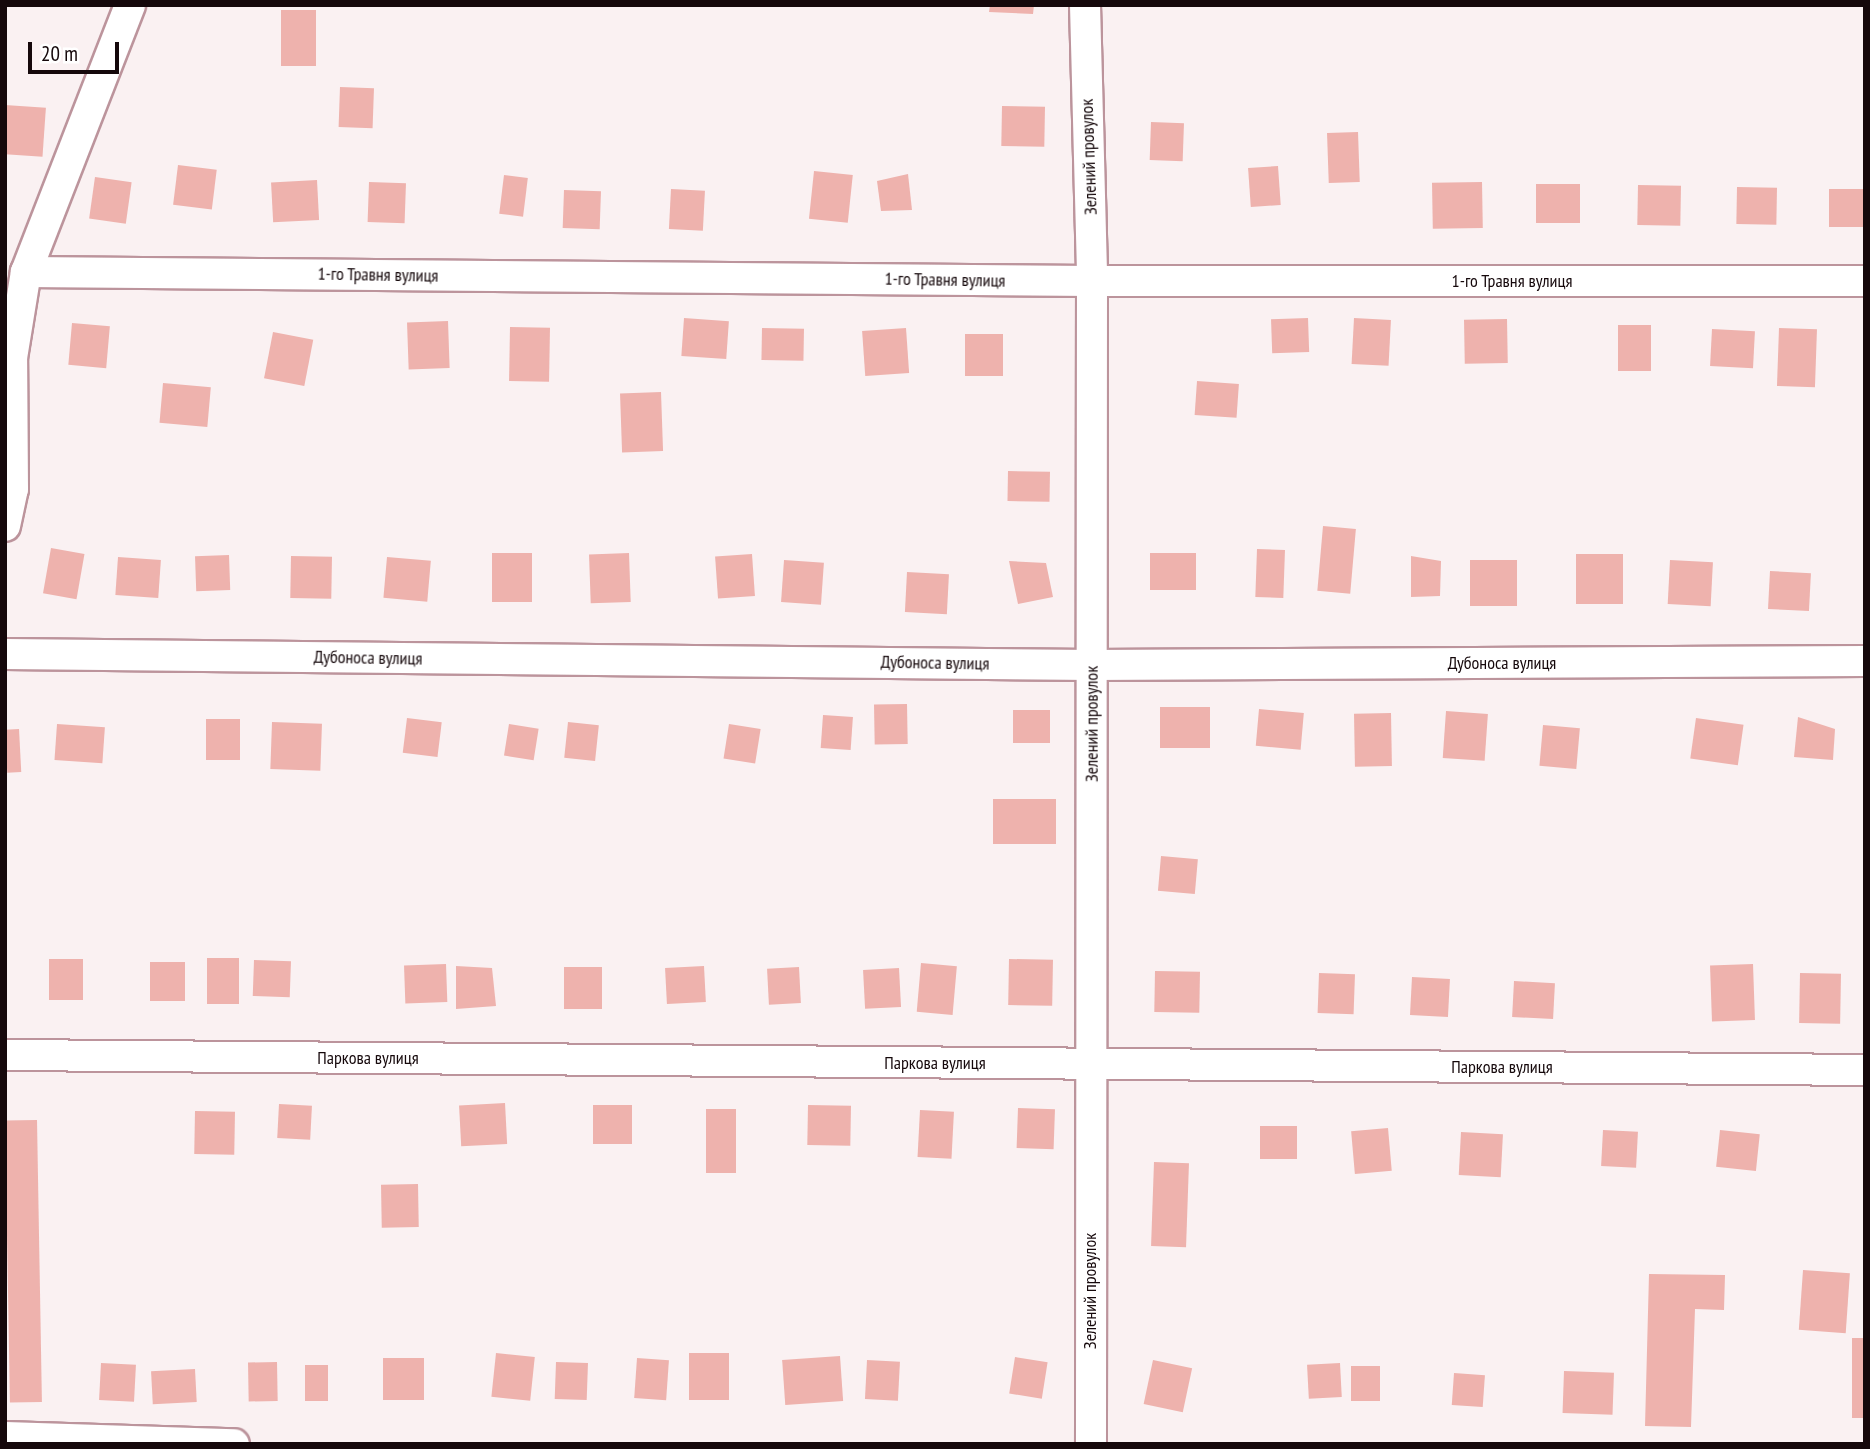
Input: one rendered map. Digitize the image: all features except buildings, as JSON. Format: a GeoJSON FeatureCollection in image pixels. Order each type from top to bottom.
{"type":"FeatureCollection","features":[{"type":"Feature","properties":{"kind":"street"},"geometry":{"type":"LineString","coordinates":[[12,358],[26,272],[130,5]]}},
{"type":"Feature","properties":{"kind":"street","name":"Зелений провулок"},"geometry":{"type":"LineString","coordinates":[[1084,7],[1092,281],[1091,1444]]}},
{"type":"Feature","properties":{"kind":"street","name":"1-го Травня вулиця"},"geometry":{"type":"LineString","coordinates":[[26,272],[1092,281],[1865,281]]}},
{"type":"Feature","properties":{"kind":"street"},"geometry":{"type":"LineString","coordinates":[[5,300],[16,312],[12,358],[13,489],[5,526]]}},
{"type":"Feature","properties":{"kind":"street","name":"Дубоноса вулиця"},"geometry":{"type":"LineString","coordinates":[[5,654],[1092,664],[1865,661]]}},
{"type":"Feature","properties":{"kind":"street","name":"Паркова вулиця"},"geometry":{"type":"LineString","coordinates":[[5,1055],[1865,1070]]}},
{"type":"Feature","properties":{"kind":"street"},"geometry":{"type":"LineString","coordinates":[[5,1437],[234,1444]]}}]}
